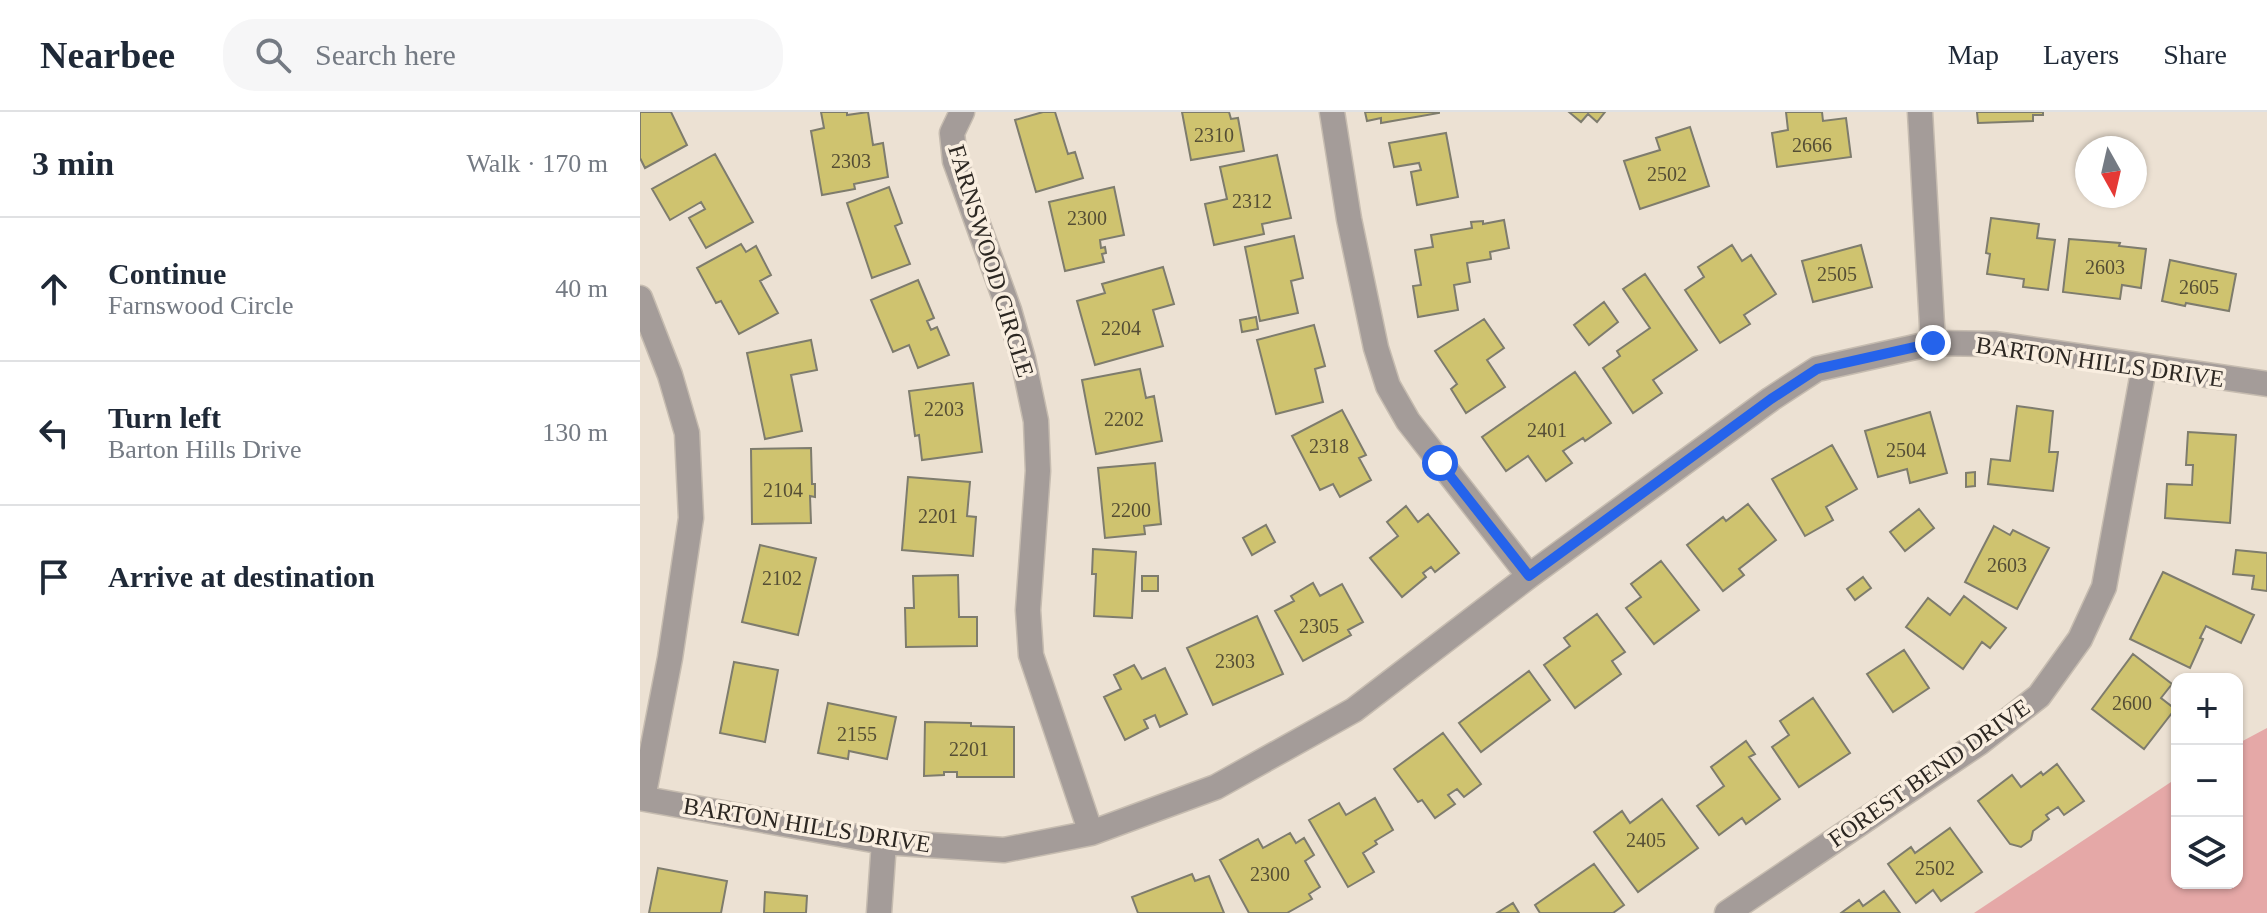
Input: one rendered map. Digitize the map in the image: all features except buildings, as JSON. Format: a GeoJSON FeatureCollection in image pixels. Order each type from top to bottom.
{"type":"FeatureCollection","features":[{"type":"Feature","properties":{"kind":"street","name":"FARNSWOOD CIRCLE"},"geometry":{"type":"LineString","coordinates":[[962,112],[952,133],[955,161],[1009,310],[1036,421],[1038,471],[1028,610],[1031,655],[1091,833]]}},
{"type":"Feature","properties":{"kind":"street"},"geometry":{"type":"LineString","coordinates":[[1332,112],[1349,219],[1376,348],[1388,386],[1408,421],[1529,576]]}},
{"type":"Feature","properties":{"kind":"street"},"geometry":{"type":"LineString","coordinates":[[1920,112],[1933,343]]}},
{"type":"Feature","properties":{"kind":"street"},"geometry":{"type":"LineString","coordinates":[[640,298],[670,375],[687,433],[691,518],[670,658],[642,798]]}},
{"type":"Feature","properties":{"kind":"street","name":"BARTON HILLS DRIVE"},"geometry":{"type":"LineString","coordinates":[[642,798],[884,842],[1004,850],[1091,833],[1216,787],[1354,710],[1529,576],[1771,399],[1817,369],[1933,343],[1996,344],[2267,384]]}},
{"type":"Feature","properties":{"kind":"street","name":"FOREST BEND DRIVE"},"geometry":{"type":"LineString","coordinates":[[1727,913],[1979,743],[2039,696],[2080,639],[2104,587],[2144,367]]}},
{"type":"Feature","properties":{"kind":"street"},"geometry":{"type":"LineString","coordinates":[[879,913],[884,842]]}},
{"type":"Feature","properties":{"kind":"shaded area"},"geometry":{"type":"Polygon","coordinates":[[[2267,728],[2267,913],[1974,913],[2171,782],[2171,889],[2243,889],[2243,741],[2267,728]]]}},
{"type":"Feature","properties":{"kind":"route"},"geometry":{"type":"LineString","coordinates":[[1440,463],[1529,576],[1771,399],[1817,369],[1933,343]]}}]}
